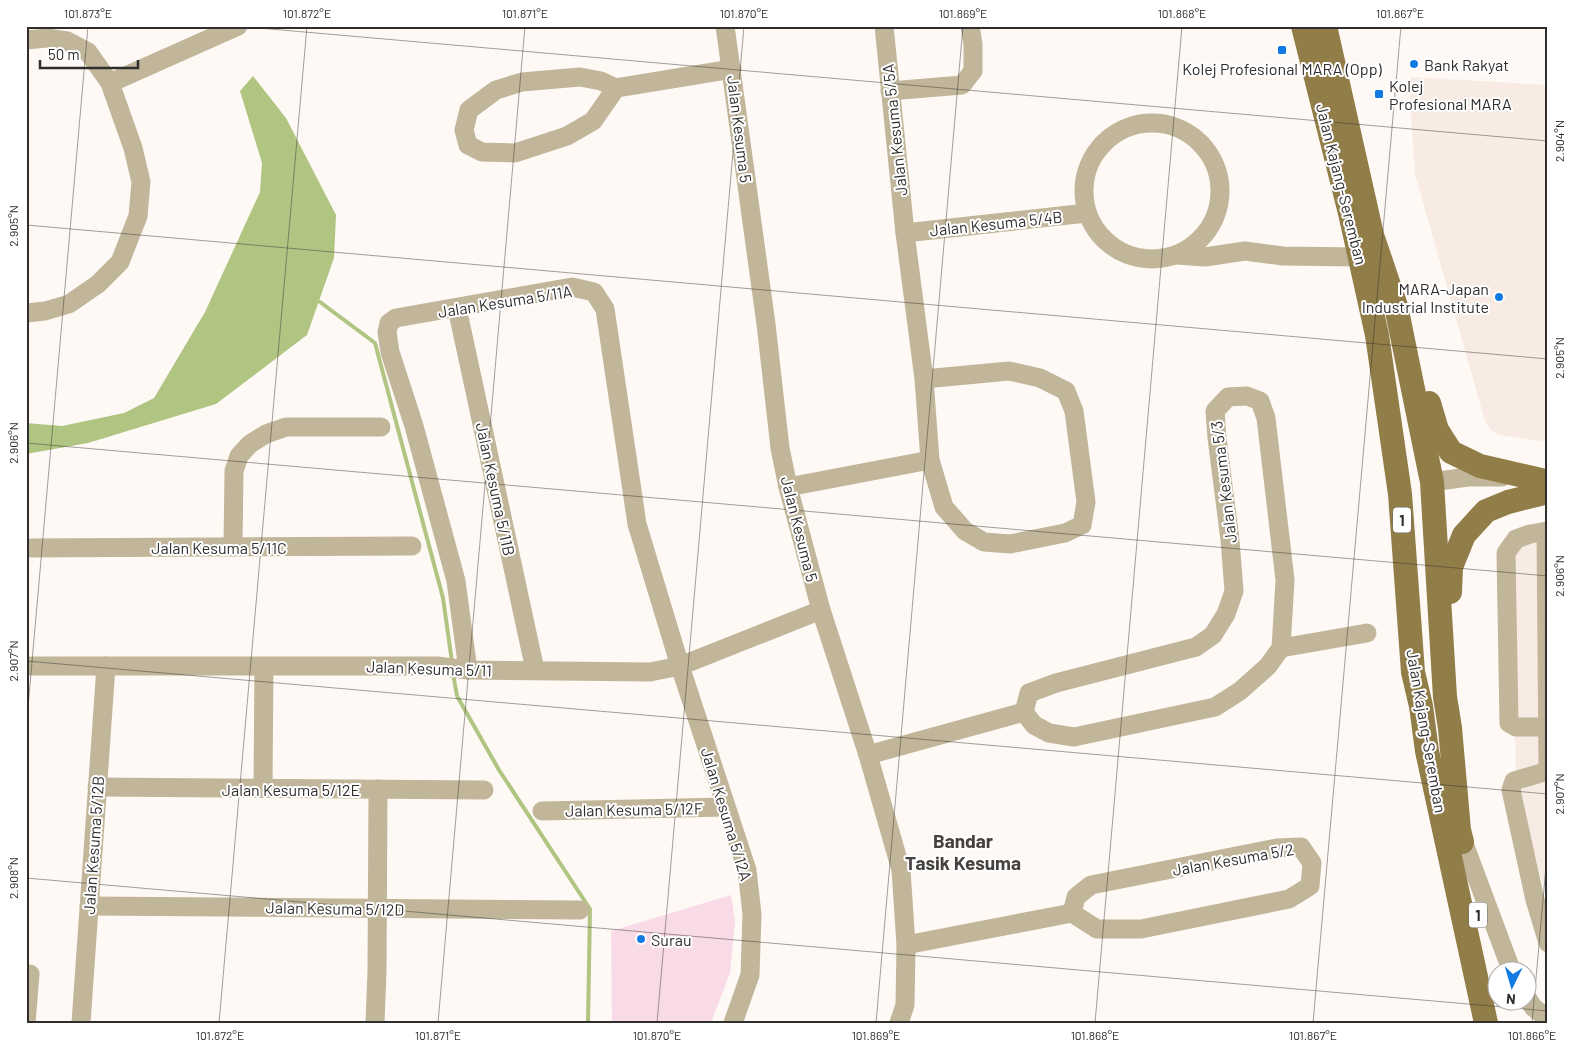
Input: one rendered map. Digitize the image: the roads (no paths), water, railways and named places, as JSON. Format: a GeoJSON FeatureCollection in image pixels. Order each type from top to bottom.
{"type":"FeatureCollection","features":[{"type":"Feature","properties":{"kind":"main road","name":"Jalan Kajang-Seremban"},"geometry":{"type":"LineString","coordinates":[[1303,26],[1350,213],[1377,334],[1400,494],[1413,672],[1421,706],[1427,751],[1486,1023]]}},
{"type":"Feature","properties":{"kind":"main road","name":"Jalan Kajang-Seremban"},"geometry":{"type":"LineString","coordinates":[[1325,26],[1328,49],[1372,235],[1396,306],[1431,488],[1445,697],[1450,728],[1459,830]]}},
{"type":"Feature","properties":{"kind":"main road"},"geometry":{"type":"LineString","coordinates":[[1372,235],[1384,247],[1403,295],[1419,366],[1437,430],[1452,452],[1480,466],[1544,487]]}},
{"type":"Feature","properties":{"kind":"main road"},"geometry":{"type":"LineString","coordinates":[[1377,334],[1395,379],[1411,460],[1418,478],[1431,488],[1421,503],[1418,519],[1425,665],[1421,706]]}},
{"type":"Feature","properties":{"kind":"main road"},"geometry":{"type":"LineString","coordinates":[[1445,697],[1451,567],[1464,535],[1486,511],[1544,487]]}},
{"type":"Feature","properties":{"kind":"main road","name":"1"},"geometry":{"type":"LineString","coordinates":[[1459,830],[1488,962]]}},
{"type":"Feature","properties":{"kind":"street"},"geometry":{"type":"LineString","coordinates":[[110,83],[238,26]]}},
{"type":"Feature","properties":{"kind":"street","name":"Jalan Kesuma 5"},"geometry":{"type":"LineString","coordinates":[[726,26],[766,324],[780,448],[788,487],[821,610],[868,755],[901,870],[906,945],[905,1005],[899,1023]]}},
{"type":"Feature","properties":{"kind":"street","name":"Jalan Kesuma 5/5A"},"geometry":{"type":"LineString","coordinates":[[884,26],[905,233],[924,379],[930,460],[944,507],[964,531],[984,542],[1010,544],[1065,533],[1082,525],[1086,502],[1074,411],[1066,391],[1040,378],[1009,371],[924,379]]}},
{"type":"Feature","properties":{"kind":"street"},"geometry":{"type":"LineString","coordinates":[[890,92],[940,88],[962,84],[973,71],[974,44],[970,26]]}},
{"type":"Feature","properties":{"kind":"street"},"geometry":{"type":"LineString","coordinates":[[26,40],[47,38],[67,41],[88,52],[110,83],[132,148],[141,182],[138,216],[120,262],[98,284],[70,304],[46,311],[26,313]]}},
{"type":"Feature","properties":{"kind":"street"},"geometry":{"type":"LineString","coordinates":[[616,88],[593,121],[567,136],[515,153],[482,152],[468,145],[464,130],[469,110],[496,90],[522,82],[580,77],[601,81],[616,88],[732,69]]}},
{"type":"Feature","properties":{"kind":"street"},"geometry":{"type":"LineString","coordinates":[[1177,255],[1196,244],[1210,228],[1219,208],[1221,186],[1216,163],[1203,144],[1184,130],[1162,123],[1139,124],[1117,132],[1099,147],[1087,167],[1083,190],[1087,212],[1097,232],[1113,247],[1133,256],[1155,259],[1177,255],[1205,257],[1245,251],[1283,256],[1360,257]]}},
{"type":"Feature","properties":{"kind":"street","name":"Jalan Kesuma 5/4B"},"geometry":{"type":"LineString","coordinates":[[905,233],[1087,212]]}},
{"type":"Feature","properties":{"kind":"street","name":"Jalan Kesuma 5/11A"},"geometry":{"type":"LineString","coordinates":[[458,669],[456,581],[411,417],[390,352],[387,332],[389,323],[396,318],[572,287],[594,292],[605,309],[637,524],[680,666]]}},
{"type":"Feature","properties":{"kind":"street","name":"Jalan Kesuma 5/11B"},"geometry":{"type":"LineString","coordinates":[[457,308],[535,670]]}},
{"type":"Feature","properties":{"kind":"street","name":"Jalan Kesuma 5/3"},"geometry":{"type":"LineString","coordinates":[[1024,712],[1029,693],[1056,684],[1196,647],[1213,635],[1226,614],[1234,591],[1215,411],[1228,397],[1247,396],[1260,401],[1266,418],[1285,580],[1281,648]]}},
{"type":"Feature","properties":{"kind":"street"},"geometry":{"type":"LineString","coordinates":[[233,547],[234,471],[239,456],[250,444],[266,434],[286,428],[381,427]]}},
{"type":"Feature","properties":{"kind":"street"},"geometry":{"type":"LineString","coordinates":[[788,487],[930,460]]}},
{"type":"Feature","properties":{"kind":"street"},"geometry":{"type":"LineString","coordinates":[[1431,488],[1468,477],[1501,477],[1544,487]]}},
{"type":"Feature","properties":{"kind":"street"},"geometry":{"type":"LineString","coordinates":[[1546,727],[1516,727],[1508,723],[1506,553],[1516,539],[1547,531],[1546,727],[1548,767]]}},
{"type":"Feature","properties":{"kind":"street","name":"Jalan Kesuma 5/11C"},"geometry":{"type":"LineString","coordinates":[[26,548],[412,546]]}},
{"type":"Feature","properties":{"kind":"street","name":"Jalan Kesuma 5/11"},"geometry":{"type":"LineString","coordinates":[[26,666],[437,666],[458,669],[650,672],[680,666],[821,610]]}},
{"type":"Feature","properties":{"kind":"street"},"geometry":{"type":"LineString","coordinates":[[868,755],[1024,712],[1034,725],[1049,732],[1074,737],[1215,708],[1240,691],[1268,666],[1281,648],[1367,633]]}},
{"type":"Feature","properties":{"kind":"street","name":"Jalan Kesuma 5/12B"},"geometry":{"type":"LineString","coordinates":[[80,1023],[106,666]]}},
{"type":"Feature","properties":{"kind":"street"},"geometry":{"type":"LineString","coordinates":[[263,788],[264,666]]}},
{"type":"Feature","properties":{"kind":"street","name":"Jalan Kesuma 5/12A"},"geometry":{"type":"LineString","coordinates":[[680,666],[747,870],[752,914],[750,975],[733,1023]]}},
{"type":"Feature","properties":{"kind":"street"},"geometry":{"type":"LineString","coordinates":[[1548,772],[1514,781],[1511,790],[1535,900],[1548,943]]}},
{"type":"Feature","properties":{"kind":"street","name":"Jalan Kesuma 5/12E"},"geometry":{"type":"LineString","coordinates":[[97,787],[484,790]]}},
{"type":"Feature","properties":{"kind":"street"},"geometry":{"type":"LineString","coordinates":[[375,1023],[378,789]]}},
{"type":"Feature","properties":{"kind":"street","name":"Jalan Kesuma 5/12F"},"geometry":{"type":"LineString","coordinates":[[542,811],[726,807]]}},
{"type":"Feature","properties":{"kind":"street"},"geometry":{"type":"LineString","coordinates":[[1459,830],[1508,962]]}},
{"type":"Feature","properties":{"kind":"street","name":"Jalan Kesuma 5/2"},"geometry":{"type":"LineString","coordinates":[[1301,847],[1312,863],[1310,886],[1289,899],[1141,930],[1097,929],[1072,913],[1076,897],[1091,886],[1277,848],[1301,847]]}},
{"type":"Feature","properties":{"kind":"street","name":"Jalan Kesuma 5/12D"},"geometry":{"type":"LineString","coordinates":[[89,906],[580,910]]}},
{"type":"Feature","properties":{"kind":"street"},"geometry":{"type":"LineString","coordinates":[[906,945],[1072,913]]}},
{"type":"Feature","properties":{"kind":"street"},"geometry":{"type":"LineString","coordinates":[[26,1023],[30,974]]}},
{"type":"Feature","properties":{"kind":"street"},"geometry":{"type":"LineString","coordinates":[[1536,1009],[1548,1019]]}},
{"type":"Feature","properties":{"kind":"waterway"},"geometry":{"type":"LineString","coordinates":[[320,302],[375,343],[443,598],[452,662]]}},
{"type":"Feature","properties":{"kind":"waterway"},"geometry":{"type":"LineString","coordinates":[[453,674],[457,696],[499,770],[590,909],[588,1023]]}},
{"type":"Feature","properties":{"kind":"place","name":"Kolej Profesional MARA (Opp)"},"geometry":{"type":"Point","coordinates":[1282,50]}},
{"type":"Feature","properties":{"kind":"place","name":"Bank Rakyat"},"geometry":{"type":"Point","coordinates":[1414,64]}},
{"type":"Feature","properties":{"kind":"place","name":"Kolej Profesional MARA"},"geometry":{"type":"Point","coordinates":[1379,94]}},
{"type":"Feature","properties":{"kind":"place","name":"MARA-Japan Industrial Institute"},"geometry":{"type":"Point","coordinates":[1499,297]}},
{"type":"Feature","properties":{"kind":"place","name":"Surau"},"geometry":{"type":"Point","coordinates":[641,939]}},
{"type":"Feature","properties":{"kind":"district","name":"Bandar Tasik Kesuma"},"geometry":{"type":"Point","coordinates":[963,851]}}]}
